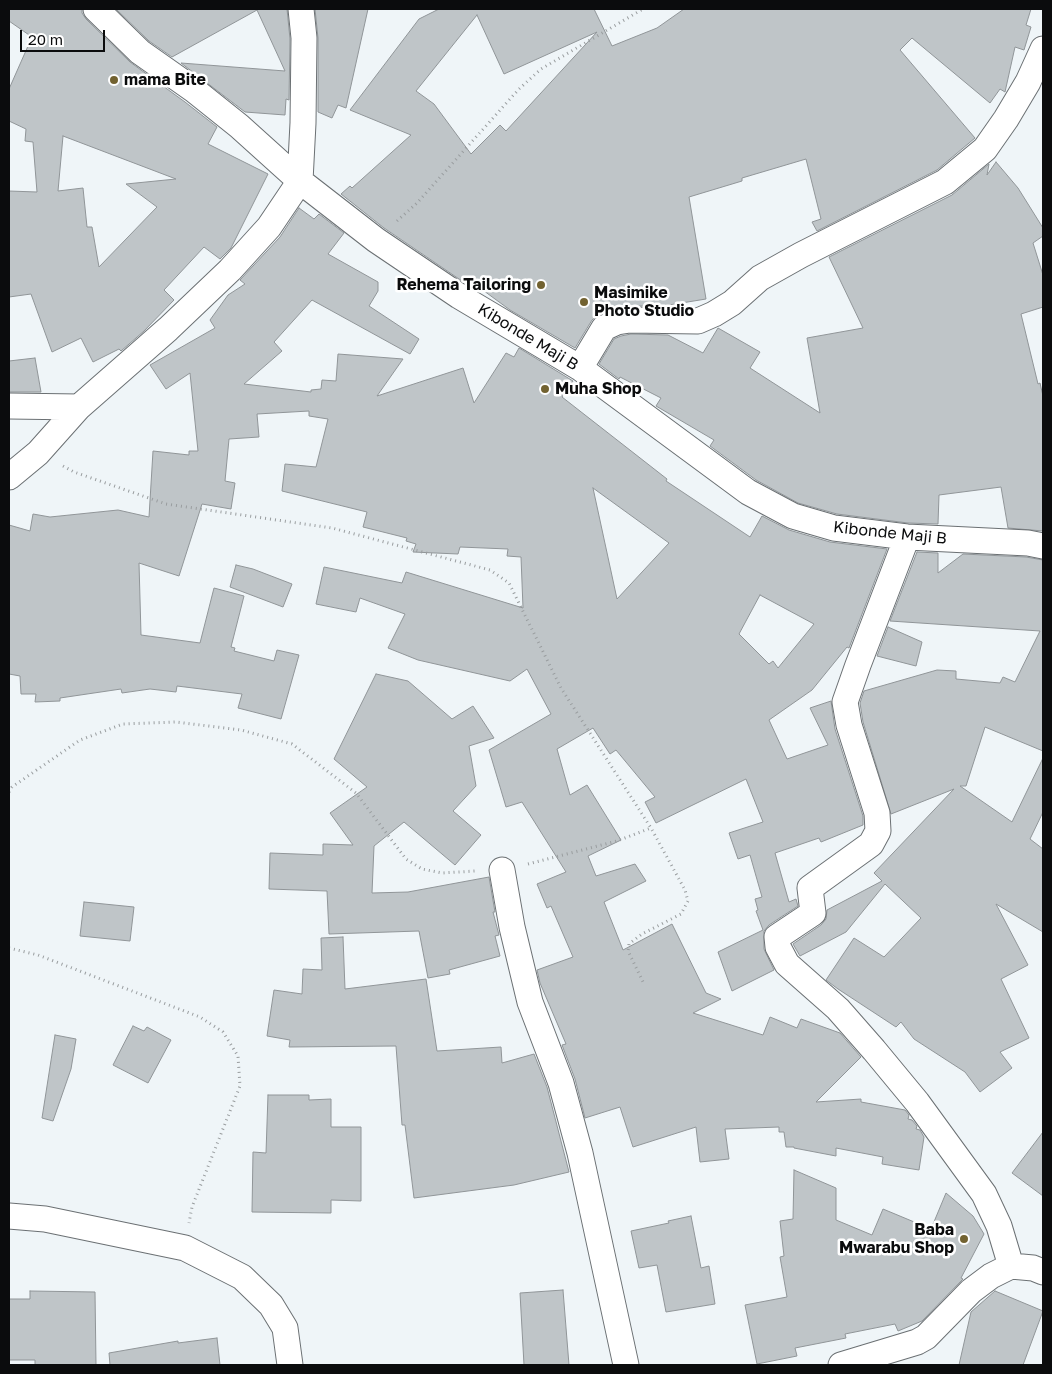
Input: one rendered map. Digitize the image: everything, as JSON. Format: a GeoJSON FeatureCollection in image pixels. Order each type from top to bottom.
{"type":"FeatureCollection","features":[{"type":"Feature","properties":{"kind":"street","name":"Kibonde Maji B"},"geometry":{"type":"LineString","coordinates":[[96,9],[140,52],[194,90],[239,126],[300,181],[376,240],[458,296],[580,368],[748,492],[786,512],[834,528],[907,537],[1028,543],[1043,546]]}},
{"type":"Feature","properties":{"kind":"street"},"geometry":{"type":"LineString","coordinates":[[9,477],[38,453],[79,407],[168,329],[230,270],[270,227],[300,181],[304,123],[304,38],[301,9]]}},
{"type":"Feature","properties":{"kind":"street"},"geometry":{"type":"LineString","coordinates":[[580,368],[604,328],[617,322],[630,320],[698,321],[732,303],[760,278],[801,255],[945,182],[985,149],[1028,82],[1043,49]]}},
{"type":"Feature","properties":{"kind":"street"},"geometry":{"type":"LineString","coordinates":[[9,406],[79,407]]}},
{"type":"Feature","properties":{"kind":"street"},"geometry":{"type":"LineString","coordinates":[[907,537],[845,702],[849,725],[877,813],[878,831],[871,844],[810,888],[813,913],[777,937],[778,946],[787,964],[838,1009],[874,1050],[916,1102],[984,1194],[999,1226],[1011,1266]]}},
{"type":"Feature","properties":{"kind":"street"},"geometry":{"type":"LineString","coordinates":[[502,870],[512,927],[530,1002],[561,1083],[580,1153],[626,1365]]}},
{"type":"Feature","properties":{"kind":"street"},"geometry":{"type":"LineString","coordinates":[[9,1216],[45,1219],[185,1248],[242,1278],[271,1305],[285,1328],[290,1365]]}},
{"type":"Feature","properties":{"kind":"street"},"geometry":{"type":"LineString","coordinates":[[841,1365],[917,1342],[926,1337],[971,1291],[991,1276],[1011,1266],[1032,1268],[1043,1272]]}},
{"type":"Feature","properties":{"kind":"path"},"geometry":{"type":"LineString","coordinates":[[376,240],[417,203],[518,89],[541,69],[643,9]]}},
{"type":"Feature","properties":{"kind":"path"},"geometry":{"type":"LineString","coordinates":[[38,453],[74,472],[166,504],[332,528],[490,570],[509,583],[561,688],[651,828],[685,890],[688,901],[681,914],[642,934],[629,944],[628,951],[644,984]]}},
{"type":"Feature","properties":{"kind":"path"},"geometry":{"type":"LineString","coordinates":[[9,792],[12,787],[80,740],[123,724],[176,722],[241,730],[292,744],[356,794],[406,859],[422,869],[442,873],[502,870],[616,841],[651,828]]}},
{"type":"Feature","properties":{"kind":"path"},"geometry":{"type":"LineString","coordinates":[[9,948],[38,955],[200,1017],[223,1032],[238,1056],[240,1086],[192,1207],[185,1248]]}},
{"type":"Feature","properties":{"kind":"building"},"geometry":{"type":"Polygon","coordinates":[[[9,9],[82,9],[86,19],[130,62],[217,127],[208,144],[268,174],[231,248],[220,259],[204,247],[164,290],[174,300],[144,331],[121,351],[119,349],[93,362],[81,338],[52,352],[31,294],[9,297],[9,191],[37,192],[33,142],[25,141],[26,129],[9,121],[9,89],[32,37],[9,21],[9,9]],[[63,136],[58,191],[83,188],[87,227],[92,227],[99,267],[157,207],[126,184],[176,179],[63,136]]]}},
{"type":"Feature","properties":{"kind":"building"},"geometry":{"type":"Polygon","coordinates":[[[116,9],[287,9],[290,39],[289,100],[286,99],[285,115],[245,112],[181,63],[285,71],[257,10],[172,57],[149,41],[116,9]]]}},
{"type":"Feature","properties":{"kind":"building"},"geometry":{"type":"Polygon","coordinates":[[[315,9],[368,9],[346,108],[338,105],[332,118],[318,112],[318,38],[315,9]]]}},
{"type":"Feature","properties":{"kind":"building"},"geometry":{"type":"Polygon","coordinates":[[[439,9],[594,9],[612,46],[657,28],[684,9],[1031,9],[1026,25],[1031,27],[1024,50],[1015,47],[1005,92],[1000,89],[990,103],[912,38],[900,50],[975,138],[937,170],[817,231],[812,222],[821,219],[806,159],[742,178],[742,181],[689,197],[706,299],[663,306],[630,306],[611,309],[592,320],[575,348],[510,310],[465,277],[462,281],[384,228],[341,194],[350,186],[352,188],[411,135],[350,110],[419,19],[439,9]],[[477,15],[416,91],[434,104],[471,154],[500,125],[506,131],[597,32],[504,74],[477,15]]]}},
{"type":"Feature","properties":{"kind":"building"},"geometry":{"type":"Polygon","coordinates":[[[996,162],[1018,188],[1043,228],[1043,236],[1033,243],[1043,275],[1043,307],[1021,314],[1038,384],[1040,383],[1043,396],[1043,531],[1008,528],[1001,487],[939,495],[938,524],[908,523],[837,514],[798,503],[756,480],[710,446],[714,440],[656,406],[661,398],[620,377],[619,379],[599,364],[614,339],[621,336],[631,334],[668,335],[703,353],[718,328],[760,352],[750,368],[820,413],[807,338],[863,328],[829,257],[952,195],[989,164],[987,175],[996,162]]]}},
{"type":"Feature","properties":{"kind":"building"},"geometry":{"type":"Polygon","coordinates":[[[299,208],[314,219],[319,214],[344,233],[328,254],[378,282],[378,291],[369,306],[419,339],[410,354],[312,300],[274,342],[282,351],[244,384],[311,392],[311,390],[321,389],[322,380],[336,381],[338,354],[403,359],[377,396],[463,368],[474,403],[506,353],[514,357],[519,348],[573,381],[562,397],[667,479],[666,481],[750,537],[762,516],[789,530],[830,542],[887,549],[849,648],[847,647],[812,690],[769,720],[787,759],[828,745],[810,708],[831,701],[835,729],[863,816],[863,825],[821,842],[819,838],[775,853],[789,902],[796,899],[798,906],[769,925],[764,931],[764,949],[774,970],[732,991],[718,952],[763,930],[756,911],[758,910],[755,899],[762,897],[750,855],[738,859],[729,833],[763,822],[746,779],[656,823],[645,802],[655,797],[616,750],[610,754],[593,728],[557,749],[570,795],[587,785],[621,840],[588,856],[596,876],[635,864],[646,881],[604,902],[623,950],[672,924],[706,993],[721,999],[693,1013],[763,1035],[770,1017],[797,1028],[801,1019],[840,1033],[861,1057],[816,1102],[861,1099],[861,1102],[905,1110],[909,1115],[908,1119],[912,1120],[917,1126],[916,1129],[920,1130],[924,1137],[919,1170],[882,1164],[883,1157],[836,1148],[836,1156],[786,1147],[784,1132],[779,1132],[779,1127],[725,1129],[729,1159],[700,1162],[696,1127],[633,1147],[620,1107],[585,1118],[575,1079],[562,1045],[566,1044],[540,983],[537,970],[573,957],[551,906],[547,908],[537,884],[566,872],[522,802],[506,807],[489,750],[551,714],[527,669],[510,681],[418,660],[388,648],[405,614],[360,598],[356,612],[316,604],[324,567],[402,583],[406,572],[523,608],[521,557],[507,556],[508,549],[460,547],[458,554],[413,552],[416,544],[406,541],[407,538],[363,527],[367,512],[282,491],[285,464],[316,467],[328,419],[309,416],[309,411],[257,414],[259,437],[229,439],[225,481],[235,483],[231,509],[202,504],[179,576],[139,563],[141,635],[200,643],[214,588],[244,596],[231,647],[235,648],[234,651],[274,661],[277,650],[299,655],[281,719],[238,708],[242,694],[177,686],[176,692],[150,689],[122,693],[121,689],[60,698],[60,701],[35,702],[36,694],[21,694],[20,676],[9,674],[9,525],[30,531],[33,514],[50,517],[118,510],[149,517],[153,451],[189,455],[189,451],[198,451],[190,373],[166,389],[150,365],[215,328],[210,320],[228,295],[245,284],[240,280],[280,237],[299,208]],[[593,488],[617,599],[669,543],[593,488]],[[760,595],[739,634],[769,664],[773,661],[778,668],[814,624],[760,595]]]}},
{"type":"Feature","properties":{"kind":"building"},"geometry":{"type":"Polygon","coordinates":[[[35,358],[41,392],[9,392],[9,361],[35,358]]]}},
{"type":"Feature","properties":{"kind":"building"},"geometry":{"type":"Polygon","coordinates":[[[917,552],[938,553],[938,573],[963,554],[1026,557],[1043,560],[1043,751],[985,727],[966,786],[960,786],[1012,822],[1043,758],[1043,812],[1030,839],[1043,849],[1043,932],[996,904],[1028,965],[1001,979],[1029,1038],[1000,1052],[1012,1068],[980,1092],[965,1072],[914,1039],[901,1022],[896,1027],[826,980],[854,938],[884,957],[921,918],[885,884],[846,932],[800,956],[793,944],[821,925],[826,919],[827,910],[882,881],[874,873],[954,789],[891,814],[863,722],[860,703],[864,691],[937,670],[956,671],[956,679],[1000,683],[1003,677],[1015,682],[1040,631],[890,621],[917,552]]]}},
{"type":"Feature","properties":{"kind":"building"},"geometry":{"type":"Polygon","coordinates":[[[236,565],[253,569],[292,584],[283,607],[230,587],[236,565]]]}},
{"type":"Feature","properties":{"kind":"building"},"geometry":{"type":"Polygon","coordinates":[[[888,627],[922,642],[916,666],[877,656],[888,627]]]}},
{"type":"Feature","properties":{"kind":"building"},"geometry":{"type":"Polygon","coordinates":[[[376,674],[408,681],[452,719],[473,706],[494,738],[469,746],[476,786],[453,811],[481,835],[455,865],[404,822],[374,846],[372,893],[408,892],[489,877],[495,912],[493,912],[499,935],[495,936],[500,956],[449,970],[450,974],[428,978],[419,931],[329,934],[327,891],[269,889],[270,853],[323,855],[323,844],[353,845],[330,813],[367,787],[334,759],[376,674]]]}},
{"type":"Feature","properties":{"kind":"building"},"geometry":{"type":"Polygon","coordinates":[[[84,902],[134,907],[130,941],[80,936],[84,902]]]}},
{"type":"Feature","properties":{"kind":"building"},"geometry":{"type":"Polygon","coordinates":[[[343,937],[345,989],[426,979],[437,1051],[501,1047],[502,1063],[534,1054],[547,1087],[569,1172],[514,1185],[414,1198],[405,1125],[402,1125],[396,1046],[289,1047],[290,1040],[267,1036],[274,990],[302,994],[303,969],[322,970],[321,938],[343,937]]]}},
{"type":"Feature","properties":{"kind":"building"},"geometry":{"type":"Polygon","coordinates":[[[133,1026],[144,1031],[147,1027],[171,1040],[148,1083],[113,1065],[133,1026]]]}},
{"type":"Feature","properties":{"kind":"building"},"geometry":{"type":"Polygon","coordinates":[[[55,1035],[76,1039],[71,1069],[53,1121],[42,1118],[55,1035]]]}},
{"type":"Feature","properties":{"kind":"building"},"geometry":{"type":"Polygon","coordinates":[[[268,1095],[309,1095],[309,1100],[331,1099],[331,1127],[361,1127],[361,1201],[331,1200],[331,1213],[252,1212],[253,1152],[266,1153],[268,1095]]]}},
{"type":"Feature","properties":{"kind":"building"},"geometry":{"type":"Polygon","coordinates":[[[1043,1132],[1043,1196],[1012,1173],[1043,1132]]]}},
{"type":"Feature","properties":{"kind":"building"},"geometry":{"type":"Polygon","coordinates":[[[794,1170],[836,1188],[836,1220],[872,1235],[883,1209],[931,1229],[946,1193],[973,1216],[984,1234],[961,1278],[963,1279],[922,1321],[898,1331],[895,1324],[845,1334],[846,1338],[795,1348],[797,1356],[757,1364],[745,1305],[787,1297],[780,1257],[784,1256],[780,1221],[793,1219],[794,1170]]]}},
{"type":"Feature","properties":{"kind":"building"},"geometry":{"type":"Polygon","coordinates":[[[691,1216],[701,1268],[709,1266],[715,1304],[666,1312],[657,1265],[639,1268],[631,1231],[691,1216]]]}},
{"type":"Feature","properties":{"kind":"building"},"geometry":{"type":"Polygon","coordinates":[[[563,1290],[569,1365],[524,1365],[520,1293],[563,1290]]]}},
{"type":"Feature","properties":{"kind":"building"},"geometry":{"type":"Polygon","coordinates":[[[30,1291],[95,1292],[96,1365],[35,1365],[35,1360],[9,1360],[9,1299],[30,1299],[30,1291]]]}},
{"type":"Feature","properties":{"kind":"building"},"geometry":{"type":"Polygon","coordinates":[[[995,1291],[1043,1311],[1023,1365],[959,1365],[971,1312],[995,1291]]]}},
{"type":"Feature","properties":{"kind":"building"},"geometry":{"type":"Polygon","coordinates":[[[217,1338],[220,1365],[110,1365],[109,1353],[178,1341],[178,1343],[217,1338]]]}},
{"type":"Feature","properties":{"kind":"place","name":"mama Bite"},"geometry":{"type":"Point","coordinates":[114,80]}},
{"type":"Feature","properties":{"kind":"place","name":"Rehema Tailoring"},"geometry":{"type":"Point","coordinates":[541,285]}},
{"type":"Feature","properties":{"kind":"place","name":"Masimike Photo Studio"},"geometry":{"type":"Point","coordinates":[584,302]}},
{"type":"Feature","properties":{"kind":"place","name":"Muha Shop"},"geometry":{"type":"Point","coordinates":[545,389]}},
{"type":"Feature","properties":{"kind":"place","name":"Baba Mwarabu Shop"},"geometry":{"type":"Point","coordinates":[964,1239]}}]}
